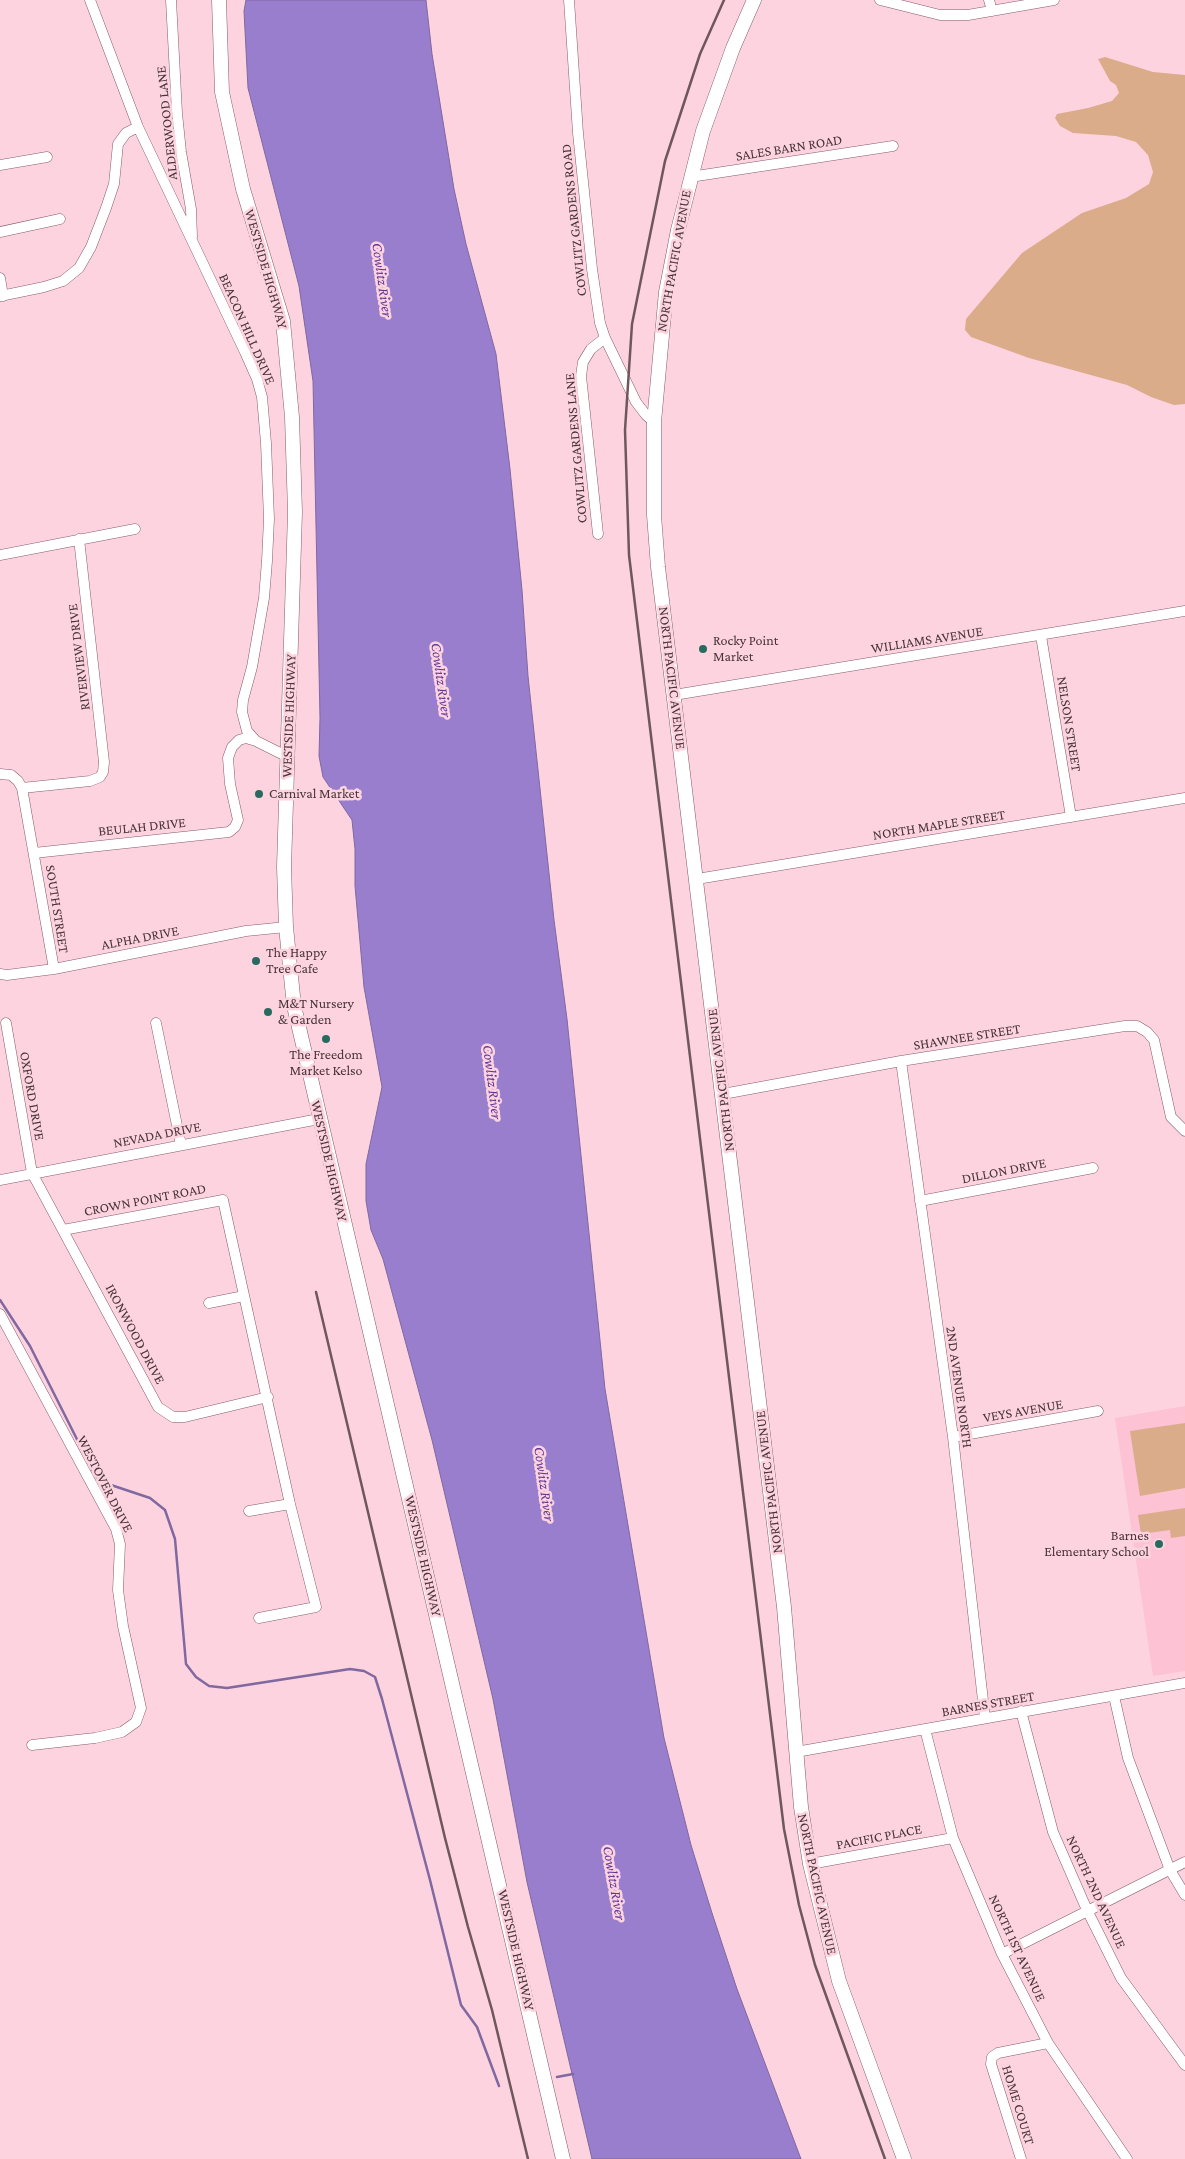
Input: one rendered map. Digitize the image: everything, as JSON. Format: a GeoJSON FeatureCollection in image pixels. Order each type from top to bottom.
{"type":"FeatureCollection","features":[{"type":"Feature","properties":{"kind":"street","name":"BEACON HILL DRIVE"},"geometry":{"type":"LineString","coordinates":[[90,0],[138,127],[257,378],[263,404],[268,519],[267,561],[264,598],[242,707],[244,723],[256,741]]}},
{"type":"Feature","properties":{"kind":"street","name":"ALDERWOOD LANE"},"geometry":{"type":"LineString","coordinates":[[171,0],[177,113],[181,152],[191,209],[192,242]]}},
{"type":"Feature","properties":{"kind":"street","name":"WESTSIDE HIGHWAY"},"geometry":{"type":"LineString","coordinates":[[219,0],[222,92],[243,189],[282,321],[292,417],[295,512],[284,867],[286,927],[294,1006],[563,2159]]}},
{"type":"Feature","properties":{"kind":"street","name":"COWLITZ GARDENS ROAD"},"geometry":{"type":"LineString","coordinates":[[568,0],[578,133],[592,269],[600,323],[605,338],[636,402],[654,422]]}},
{"type":"Feature","properties":{"kind":"street","name":"NORTH PACIFIC AVENUE"},"geometry":{"type":"LineString","coordinates":[[754,0],[716,91],[690,177],[666,292],[654,422],[654,515],[658,566],[784,1607],[800,1807],[810,1864],[839,1981],[904,2159]]}},
{"type":"Feature","properties":{"kind":"street"},"geometry":{"type":"LineString","coordinates":[[880,0],[940,15],[968,15],[1054,0]]}},
{"type":"Feature","properties":{"kind":"street"},"geometry":{"type":"LineString","coordinates":[[989,0],[992,11]]}},
{"type":"Feature","properties":{"kind":"street"},"geometry":{"type":"LineString","coordinates":[[0,278],[2,296],[44,288],[63,281],[79,268],[91,247],[114,184],[118,144],[126,133],[138,127]]}},
{"type":"Feature","properties":{"kind":"street","name":"SALES BARN ROAD"},"geometry":{"type":"LineString","coordinates":[[690,177],[893,146]]}},
{"type":"Feature","properties":{"kind":"street"},"geometry":{"type":"LineString","coordinates":[[0,165],[47,158]]}},
{"type":"Feature","properties":{"kind":"street"},"geometry":{"type":"LineString","coordinates":[[0,232],[60,219]]}},
{"type":"Feature","properties":{"kind":"street","name":"COWLITZ GARDENS LANE"},"geometry":{"type":"LineString","coordinates":[[598,534],[581,376],[583,362],[591,349],[605,338]]}},
{"type":"Feature","properties":{"kind":"street"},"geometry":{"type":"LineString","coordinates":[[0,555],[135,529]]}},
{"type":"Feature","properties":{"kind":"street","name":"RIVERVIEW DRIVE"},"geometry":{"type":"LineString","coordinates":[[22,788],[90,781],[100,777],[103,772],[104,762],[79,540]]}},
{"type":"Feature","properties":{"kind":"street","name":"WILLIAMS AVENUE"},"geometry":{"type":"LineString","coordinates":[[674,695],[1185,612]]}},
{"type":"Feature","properties":{"kind":"street","name":"NELSON STREET"},"geometry":{"type":"LineString","coordinates":[[1041,636],[1071,817]]}},
{"type":"Feature","properties":{"kind":"street","name":"BEULAH DRIVE"},"geometry":{"type":"LineString","coordinates":[[34,852],[230,832],[236,828],[238,820],[230,784],[228,758],[232,747],[239,740],[246,738],[256,741]]}},
{"type":"Feature","properties":{"kind":"street"},"geometry":{"type":"LineString","coordinates":[[256,741],[288,757]]}},
{"type":"Feature","properties":{"kind":"street"},"geometry":{"type":"LineString","coordinates":[[0,774],[11,775],[22,788],[34,852]]}},
{"type":"Feature","properties":{"kind":"street","name":"NORTH MAPLE STREET"},"geometry":{"type":"LineString","coordinates":[[697,879],[1185,798]]}},
{"type":"Feature","properties":{"kind":"street","name":"SOUTH STREET"},"geometry":{"type":"LineString","coordinates":[[34,852],[54,969]]}},
{"type":"Feature","properties":{"kind":"street","name":"ALPHA DRIVE"},"geometry":{"type":"LineString","coordinates":[[0,974],[7,975],[54,969],[246,931],[286,927]]}},
{"type":"Feature","properties":{"kind":"street","name":"OXFORD DRIVE"},"geometry":{"type":"LineString","coordinates":[[6,1023],[32,1173]]}},
{"type":"Feature","properties":{"kind":"street"},"geometry":{"type":"LineString","coordinates":[[156,1023],[181,1145]]}},
{"type":"Feature","properties":{"kind":"street","name":"SHAWNEE STREET"},"geometry":{"type":"LineString","coordinates":[[723,1094],[902,1061],[1125,1026],[1137,1026],[1147,1032],[1154,1040],[1158,1051],[1165,1096],[1171,1117],[1185,1131]]}},
{"type":"Feature","properties":{"kind":"street","name":"2ND AVENUE NORTH"},"geometry":{"type":"LineString","coordinates":[[902,1061],[953,1437],[985,1718]]}},
{"type":"Feature","properties":{"kind":"street","name":"NEVADA DRIVE"},"geometry":{"type":"LineString","coordinates":[[0,1180],[319,1119]]}},
{"type":"Feature","properties":{"kind":"street","name":"DILLON DRIVE"},"geometry":{"type":"LineString","coordinates":[[920,1201],[1093,1168]]}},
{"type":"Feature","properties":{"kind":"street","name":"IRONWOOD DRIVE"},"geometry":{"type":"LineString","coordinates":[[32,1173],[158,1407],[173,1417],[185,1417],[268,1397]]}},
{"type":"Feature","properties":{"kind":"street","name":"CROWN POINT ROAD"},"geometry":{"type":"LineString","coordinates":[[63,1230],[223,1200],[268,1397],[290,1504],[316,1607],[259,1618]]}},
{"type":"Feature","properties":{"kind":"street"},"geometry":{"type":"LineString","coordinates":[[209,1303],[244,1296]]}},
{"type":"Feature","properties":{"kind":"street","name":"WESTOVER DRIVE"},"geometry":{"type":"LineString","coordinates":[[0,1314],[116,1529],[120,1544],[118,1590],[122,1626],[141,1708],[136,1722],[122,1732],[95,1738],[32,1745]]}},
{"type":"Feature","properties":{"kind":"street","name":"VEYS AVENUE"},"geometry":{"type":"LineString","coordinates":[[953,1437],[1098,1411]]}},
{"type":"Feature","properties":{"kind":"street"},"geometry":{"type":"LineString","coordinates":[[249,1511],[290,1504]]}},
{"type":"Feature","properties":{"kind":"street","name":"BARNES STREET"},"geometry":{"type":"LineString","coordinates":[[796,1752],[1185,1683]]}},
{"type":"Feature","properties":{"kind":"street"},"geometry":{"type":"LineString","coordinates":[[1114,1696],[1128,1758],[1170,1870],[1185,1895]]}},
{"type":"Feature","properties":{"kind":"street","name":"NORTH 2ND AVENUE"},"geometry":{"type":"LineString","coordinates":[[1021,1711],[1053,1832],[1087,1910],[1121,1978],[1185,2065]]}},
{"type":"Feature","properties":{"kind":"street","name":"NORTH 1ST AVENUE"},"geometry":{"type":"LineString","coordinates":[[925,1729],[953,1838],[1002,1954],[1048,2043],[1127,2159]]}},
{"type":"Feature","properties":{"kind":"street","name":"PACIFIC PLACE"},"geometry":{"type":"LineString","coordinates":[[810,1864],[953,1838]]}},
{"type":"Feature","properties":{"kind":"street"},"geometry":{"type":"LineString","coordinates":[[1002,1954],[1185,1862]]}},
{"type":"Feature","properties":{"kind":"street","name":"HOME COURT"},"geometry":{"type":"LineString","coordinates":[[1020,2159],[990,2064],[992,2057],[998,2053],[1048,2043]]}},
{"type":"Feature","properties":{"kind":"shaded area"},"geometry":{"type":"Polygon","coordinates":[[[1105,57],[1153,72],[1185,75],[1185,404],[1174,405],[1151,397],[1127,385],[1029,358],[971,337],[965,330],[966,319],[1022,253],[1082,213],[1126,198],[1149,184],[1153,172],[1148,155],[1136,142],[1116,136],[1073,133],[1060,126],[1055,118],[1057,114],[1112,101],[1119,93],[1116,85],[1110,81],[1098,59],[1105,57]]]}},
{"type":"Feature","properties":{"kind":"shaded area","name":"Barnes Elementary School"},"geometry":{"type":"Polygon","coordinates":[[[1185,1406],[1185,1671],[1153,1676],[1115,1418],[1185,1406]]]}},
{"type":"Feature","properties":{"kind":"shaded area"},"geometry":{"type":"Polygon","coordinates":[[[1185,1423],[1185,1488],[1140,1496],[1130,1431],[1185,1423]]]}},
{"type":"Feature","properties":{"kind":"shaded area"},"geometry":{"type":"Polygon","coordinates":[[[1185,1508],[1185,1536],[1171,1538],[1170,1530],[1141,1534],[1138,1515],[1185,1508]]]}},
{"type":"Feature","properties":{"kind":"water","name":"Cowlitz River"},"geometry":{"type":"Polygon","coordinates":[[[246,0],[426,0],[432,54],[454,189],[466,244],[496,354],[510,469],[528,676],[554,920],[567,1019],[605,1389],[664,1738],[691,1845],[712,1913],[737,1989],[801,2159],[592,2159],[527,1882],[493,1699],[432,1440],[383,1259],[371,1230],[366,1201],[366,1164],[382,1087],[364,987],[355,886],[355,849],[352,820],[323,777],[319,756],[320,718],[313,381],[299,286],[248,88],[244,11],[246,0]]]}},
{"type":"Feature","properties":{"kind":"waterway"},"geometry":{"type":"LineString","coordinates":[[0,1300],[30,1346],[95,1475],[102,1482],[150,1498],[165,1510],[175,1539],[186,1664],[196,1677],[209,1686],[227,1688],[350,1669],[364,1671],[375,1677],[430,1880],[461,2005],[477,2027],[499,2086]]}},
{"type":"Feature","properties":{"kind":"waterway"},"geometry":{"type":"LineString","coordinates":[[557,2077],[573,2074]]}},
{"type":"Feature","properties":{"kind":"railway"},"geometry":{"type":"LineString","coordinates":[[724,0],[700,54],[665,161],[632,324],[625,430],[629,555],[784,1829],[799,1905],[815,1965],[885,2159]]}},
{"type":"Feature","properties":{"kind":"railway"},"geometry":{"type":"LineString","coordinates":[[316,1292],[445,1838],[492,2010],[528,2159]]}},
{"type":"Feature","properties":{"kind":"place","name":"Rocky Point Market"},"geometry":{"type":"Point","coordinates":[703,649]}},
{"type":"Feature","properties":{"kind":"place","name":"Carnival Market"},"geometry":{"type":"Point","coordinates":[259,794]}},
{"type":"Feature","properties":{"kind":"place","name":"The Happy Tree Cafe"},"geometry":{"type":"Point","coordinates":[256,961]}},
{"type":"Feature","properties":{"kind":"place","name":"M&T Nursery & Garden"},"geometry":{"type":"Point","coordinates":[268,1012]}},
{"type":"Feature","properties":{"kind":"place","name":"The Freedom Market Kelso"},"geometry":{"type":"Point","coordinates":[326,1039]}},
{"type":"Feature","properties":{"kind":"place","name":"Barnes Elementary School"},"geometry":{"type":"Point","coordinates":[1159,1544]}}]}
